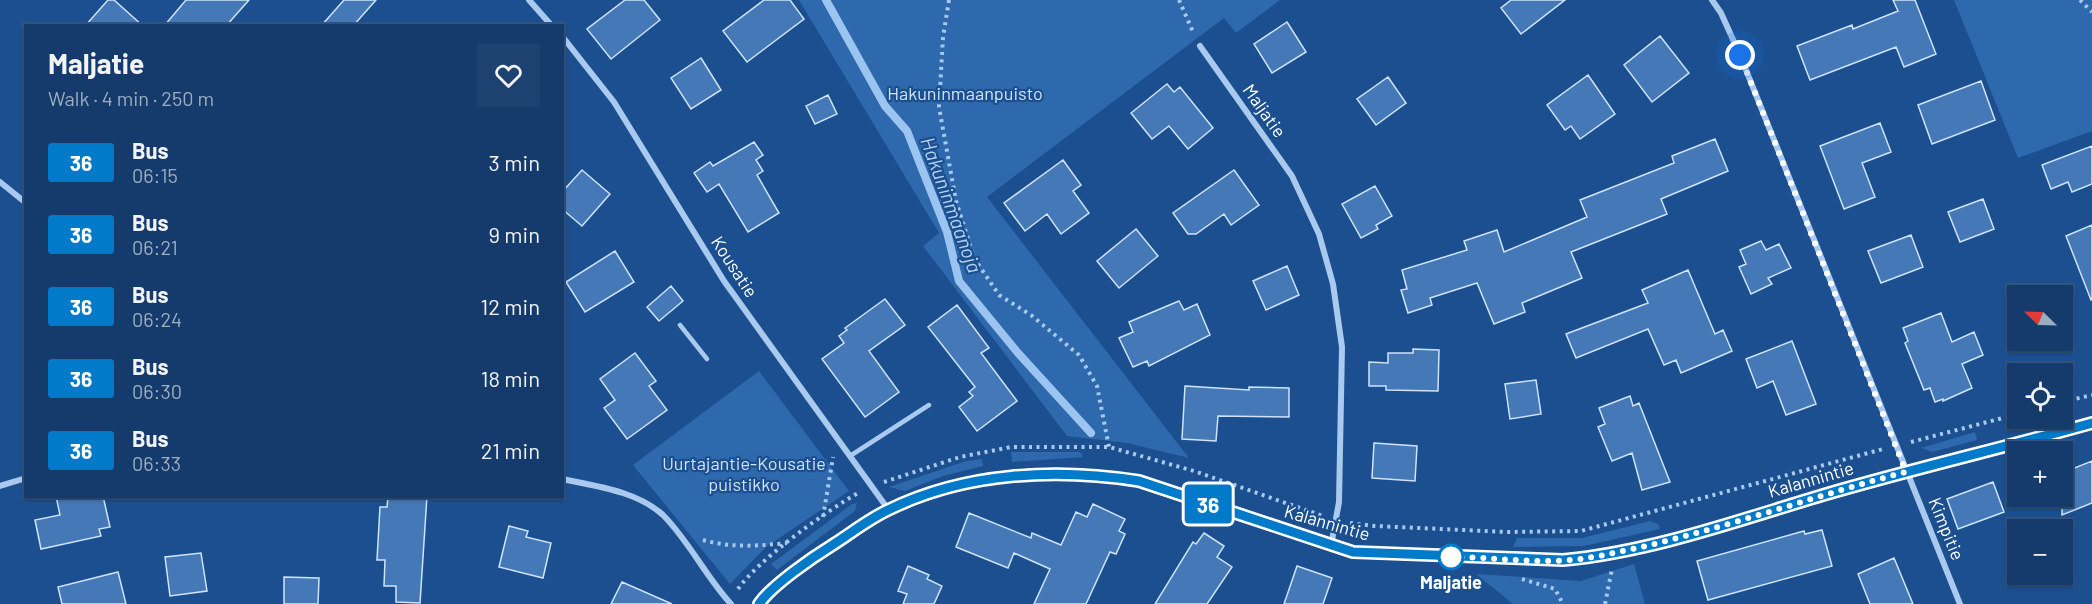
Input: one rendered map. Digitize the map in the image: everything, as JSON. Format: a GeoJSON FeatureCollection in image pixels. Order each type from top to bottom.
{"type":"FeatureCollection","features":[{"type":"Feature","properties":{"kind":"street"},"geometry":{"type":"LineString","coordinates":[[529,0],[550,24]]}},
{"type":"Feature","properties":{"kind":"street","name":"Kimpitie"},"geometry":{"type":"LineString","coordinates":[[1712,0],[1721,13],[1740,55],[1960,604]]}},
{"type":"Feature","properties":{"kind":"street","name":"Kousatie"},"geometry":{"type":"LineString","coordinates":[[564,39],[614,102],[724,281],[888,510]]}},
{"type":"Feature","properties":{"kind":"street","name":"Maljatie"},"geometry":{"type":"LineString","coordinates":[[1200,46],[1292,176],[1319,234],[1333,284],[1341,347],[1339,502],[1330,546]]}},
{"type":"Feature","properties":{"kind":"street"},"geometry":{"type":"LineString","coordinates":[[0,182],[24,201]]}},
{"type":"Feature","properties":{"kind":"street","name":"Kalannintie"},"geometry":{"type":"LineString","coordinates":[[759,604],[816,555],[888,510],[948,487],[1021,474],[1111,476],[1139,481],[1330,546],[1375,555],[1563,560],[1593,557],[1665,540],[1906,472],[2092,423]]}},
{"type":"Feature","properties":{"kind":"street"},"geometry":{"type":"LineString","coordinates":[[0,486],[24,479]]}},
{"type":"Feature","properties":{"kind":"street"},"geometry":{"type":"LineString","coordinates":[[564,479],[603,487],[640,500],[662,514],[731,604]]}},
{"type":"Feature","properties":{"kind":"lane"},"geometry":{"type":"LineString","coordinates":[[680,325],[707,359]]}},
{"type":"Feature","properties":{"kind":"lane"},"geometry":{"type":"LineString","coordinates":[[850,456],[929,405]]}},
{"type":"Feature","properties":{"kind":"path"},"geometry":{"type":"LineString","coordinates":[[949,0],[943,37],[939,107],[956,201],[974,258],[999,296],[1031,315],[1079,355],[1097,386],[1109,447]]}},
{"type":"Feature","properties":{"kind":"path"},"geometry":{"type":"LineString","coordinates":[[1179,0],[1200,46]]}},
{"type":"Feature","properties":{"kind":"path"},"geometry":{"type":"LineString","coordinates":[[2080,0],[2092,12]]}},
{"type":"Feature","properties":{"kind":"path"},"geometry":{"type":"LineString","coordinates":[[2073,399],[2092,395]]}},
{"type":"Feature","properties":{"kind":"path"},"geometry":{"type":"LineString","coordinates":[[823,518],[833,456]]}},
{"type":"Feature","properties":{"kind":"path"},"geometry":{"type":"LineString","coordinates":[[676,532],[720,545],[752,547],[789,543]]}},
{"type":"Feature","properties":{"kind":"path"},"geometry":{"type":"LineString","coordinates":[[1605,604],[1616,551]]}},
{"type":"Feature","properties":{"kind":"path"},"geometry":{"type":"LineString","coordinates":[[1517,577],[1556,589],[1563,604]]}},
{"type":"Feature","properties":{"kind":"green space","name":"Hakuninmaanpuisto"},"geometry":{"type":"Polygon","coordinates":[[[799,0],[1280,0],[1236,33],[1224,18],[987,197],[1189,458],[1127,443],[1067,436],[923,246],[939,233],[799,0]]]}},
{"type":"Feature","properties":{"kind":"green space"},"geometry":{"type":"Polygon","coordinates":[[[1954,0],[2092,0],[2092,131],[2018,158],[1954,0]]]}},
{"type":"Feature","properties":{"kind":"green space","name":"Uurtajantie-Kousatie puistikko"},"geometry":{"type":"Polygon","coordinates":[[[759,371],[849,491],[766,547],[730,584],[633,465],[759,371]]]}},
{"type":"Feature","properties":{"kind":"green space"},"geometry":{"type":"Polygon","coordinates":[[[1975,432],[1977,440],[1932,452],[1921,448],[1975,432]]]}},
{"type":"Feature","properties":{"kind":"green space"},"geometry":{"type":"Polygon","coordinates":[[[1011,452],[1080,452],[1083,457],[1012,462],[1011,452]]]}},
{"type":"Feature","properties":{"kind":"green space"},"geometry":{"type":"Polygon","coordinates":[[[982,459],[983,466],[943,476],[905,491],[889,487],[966,461],[982,459]]]}},
{"type":"Feature","properties":{"kind":"green space"},"geometry":{"type":"Polygon","coordinates":[[[857,503],[855,511],[777,570],[771,564],[852,504],[857,503]]]}},
{"type":"Feature","properties":{"kind":"green space"},"geometry":{"type":"Polygon","coordinates":[[[1650,521],[1658,524],[1660,529],[1584,546],[1513,547],[1517,538],[1582,538],[1650,521]]]}},
{"type":"Feature","properties":{"kind":"green space"},"geometry":{"type":"Polygon","coordinates":[[[1634,564],[1645,604],[1513,604],[1476,574],[1581,581],[1634,564]]]}},
{"type":"Feature","properties":{"kind":"building"},"geometry":{"type":"Polygon","coordinates":[[[108,0],[114,0],[141,24],[87,24],[108,0]]]}},
{"type":"Feature","properties":{"kind":"building"},"geometry":{"type":"Polygon","coordinates":[[[186,0],[249,0],[228,24],[166,24],[186,0]]]}},
{"type":"Feature","properties":{"kind":"building"},"geometry":{"type":"Polygon","coordinates":[[[344,0],[376,0],[355,24],[323,24],[344,0]]]}},
{"type":"Feature","properties":{"kind":"building"},"geometry":{"type":"Polygon","coordinates":[[[625,0],[644,0],[660,20],[611,59],[587,29],[625,0]]]}},
{"type":"Feature","properties":{"kind":"building"},"geometry":{"type":"Polygon","coordinates":[[[764,0],[790,0],[804,19],[747,62],[723,31],[764,0]]]}},
{"type":"Feature","properties":{"kind":"building"},"geometry":{"type":"Polygon","coordinates":[[[1511,0],[1565,0],[1521,34],[1501,8],[1511,0]]]}},
{"type":"Feature","properties":{"kind":"building"},"geometry":{"type":"Polygon","coordinates":[[[1893,0],[1915,0],[1936,54],[1904,67],[1896,47],[1810,80],[1797,46],[1852,25],[1853,29],[1898,11],[1893,0]]]}},
{"type":"Feature","properties":{"kind":"building"},"geometry":{"type":"Polygon","coordinates":[[[1287,22],[1306,52],[1272,73],[1254,44],[1287,22]]]}},
{"type":"Feature","properties":{"kind":"building"},"geometry":{"type":"Polygon","coordinates":[[[1660,36],[1689,73],[1652,102],[1624,65],[1660,36]]]}},
{"type":"Feature","properties":{"kind":"building"},"geometry":{"type":"Polygon","coordinates":[[[701,58],[721,90],[691,109],[671,78],[701,58]]]}},
{"type":"Feature","properties":{"kind":"building"},"geometry":{"type":"Polygon","coordinates":[[[1588,75],[1615,114],[1580,139],[1571,126],[1565,130],[1547,105],[1588,75]]]}},
{"type":"Feature","properties":{"kind":"building"},"geometry":{"type":"Polygon","coordinates":[[[1388,77],[1406,103],[1376,125],[1357,99],[1388,77]]]}},
{"type":"Feature","properties":{"kind":"building"},"geometry":{"type":"Polygon","coordinates":[[[1981,81],[1995,120],[1932,144],[1918,105],[1981,81]]]}},
{"type":"Feature","properties":{"kind":"building"},"geometry":{"type":"Polygon","coordinates":[[[1167,84],[1174,92],[1180,87],[1213,128],[1188,149],[1169,126],[1152,139],[1131,113],[1167,84]]]}},
{"type":"Feature","properties":{"kind":"building"},"geometry":{"type":"Polygon","coordinates":[[[828,95],[837,114],[815,124],[806,106],[828,95]]]}},
{"type":"Feature","properties":{"kind":"building"},"geometry":{"type":"Polygon","coordinates":[[[1880,123],[1891,152],[1862,163],[1875,197],[1844,209],[1820,146],[1880,123]]]}},
{"type":"Feature","properties":{"kind":"building"},"geometry":{"type":"Polygon","coordinates":[[[1715,139],[1728,171],[1661,199],[1667,214],[1571,252],[1582,278],[1522,303],[1525,312],[1494,324],[1477,283],[1430,298],[1432,305],[1408,313],[1401,290],[1407,289],[1402,270],[1467,250],[1464,241],[1497,230],[1504,252],[1587,217],[1580,200],[1674,163],[1672,156],[1715,139]]]}},
{"type":"Feature","properties":{"kind":"building"},"geometry":{"type":"Polygon","coordinates":[[[754,142],[763,155],[756,160],[763,171],[757,175],[779,213],[748,232],[719,184],[707,192],[694,173],[710,162],[713,166],[754,142]]]}},
{"type":"Feature","properties":{"kind":"building"},"geometry":{"type":"Polygon","coordinates":[[[2092,146],[2092,184],[2072,192],[2068,182],[2051,189],[2042,165],[2092,146]]]}},
{"type":"Feature","properties":{"kind":"building"},"geometry":{"type":"Polygon","coordinates":[[[1063,160],[1081,185],[1073,191],[1089,213],[1061,234],[1047,214],[1025,231],[1004,203],[1063,160]]]}},
{"type":"Feature","properties":{"kind":"building"},"geometry":{"type":"Polygon","coordinates":[[[582,170],[610,194],[582,226],[564,211],[564,190],[582,170]]]}},
{"type":"Feature","properties":{"kind":"building"},"geometry":{"type":"Polygon","coordinates":[[[1234,170],[1259,205],[1231,225],[1224,214],[1196,234],[1188,234],[1173,213],[1234,170]]]}},
{"type":"Feature","properties":{"kind":"building"},"geometry":{"type":"Polygon","coordinates":[[[1375,186],[1392,216],[1376,225],[1378,229],[1361,238],[1342,204],[1375,186]]]}},
{"type":"Feature","properties":{"kind":"building"},"geometry":{"type":"Polygon","coordinates":[[[1983,199],[1994,229],[1960,242],[1948,212],[1983,199]]]}},
{"type":"Feature","properties":{"kind":"building"},"geometry":{"type":"Polygon","coordinates":[[[2092,225],[2092,299],[2091,300],[2066,236],[2092,225]]]}},
{"type":"Feature","properties":{"kind":"building"},"geometry":{"type":"Polygon","coordinates":[[[1136,229],[1158,256],[1119,288],[1097,261],[1136,229]]]}},
{"type":"Feature","properties":{"kind":"building"},"geometry":{"type":"Polygon","coordinates":[[[1911,235],[1923,267],[1881,283],[1868,251],[1911,235]]]}},
{"type":"Feature","properties":{"kind":"building"},"geometry":{"type":"Polygon","coordinates":[[[1761,241],[1766,250],[1779,244],[1791,268],[1768,278],[1772,284],[1751,294],[1739,267],[1746,264],[1740,250],[1761,241]]]}},
{"type":"Feature","properties":{"kind":"building"},"geometry":{"type":"Polygon","coordinates":[[[615,251],[634,282],[585,312],[566,282],[615,251]]]}},
{"type":"Feature","properties":{"kind":"building"},"geometry":{"type":"Polygon","coordinates":[[[1287,266],[1299,295],[1266,310],[1253,281],[1287,266]]]}},
{"type":"Feature","properties":{"kind":"building"},"geometry":{"type":"Polygon","coordinates":[[[1688,270],[1715,334],[1723,330],[1732,351],[1681,373],[1676,360],[1664,365],[1648,329],[1576,358],[1566,334],[1648,303],[1642,290],[1688,270]]]}},
{"type":"Feature","properties":{"kind":"building"},"geometry":{"type":"Polygon","coordinates":[[[671,286],[683,301],[659,321],[647,307],[671,286]]]}},
{"type":"Feature","properties":{"kind":"building"},"geometry":{"type":"Polygon","coordinates":[[[885,299],[905,325],[869,351],[899,392],[865,417],[822,359],[844,343],[839,336],[847,330],[845,328],[885,299]]]}},
{"type":"Feature","properties":{"kind":"building"},"geometry":{"type":"Polygon","coordinates":[[[1179,301],[1184,310],[1197,304],[1210,335],[1149,366],[1147,361],[1133,367],[1119,338],[1133,332],[1129,322],[1179,301]]]}},
{"type":"Feature","properties":{"kind":"building"},"geometry":{"type":"Polygon","coordinates":[[[957,305],[989,348],[981,353],[1017,401],[977,431],[959,407],[973,396],[969,392],[975,387],[928,327],[957,305]]]}},
{"type":"Feature","properties":{"kind":"building"},"geometry":{"type":"Polygon","coordinates":[[[1941,313],[1952,342],[1974,332],[1983,355],[1962,364],[1972,388],[1943,401],[1943,399],[1935,402],[1930,388],[1924,390],[1905,343],[1908,341],[1903,328],[1941,313]]]}},
{"type":"Feature","properties":{"kind":"building"},"geometry":{"type":"Polygon","coordinates":[[[1792,341],[1816,404],[1786,415],[1773,381],[1757,388],[1746,359],[1792,341]]]}},
{"type":"Feature","properties":{"kind":"building"},"geometry":{"type":"Polygon","coordinates":[[[1413,349],[1439,350],[1438,391],[1386,390],[1386,386],[1369,386],[1369,362],[1388,363],[1388,353],[1413,353],[1413,349]]]}},
{"type":"Feature","properties":{"kind":"building"},"geometry":{"type":"Polygon","coordinates":[[[635,353],[656,381],[649,386],[667,410],[627,439],[604,408],[615,400],[600,379],[635,353]]]}},
{"type":"Feature","properties":{"kind":"building"},"geometry":{"type":"Polygon","coordinates":[[[1536,380],[1541,414],[1510,419],[1505,384],[1536,380]]]}},
{"type":"Feature","properties":{"kind":"building"},"geometry":{"type":"Polygon","coordinates":[[[1185,386],[1249,390],[1249,387],[1289,388],[1289,417],[1218,416],[1216,441],[1182,439],[1185,386]]]}},
{"type":"Feature","properties":{"kind":"building"},"geometry":{"type":"Polygon","coordinates":[[[1630,396],[1633,406],[1639,403],[1670,482],[1642,490],[1632,453],[1612,461],[1598,427],[1605,424],[1599,408],[1630,396]]]}},
{"type":"Feature","properties":{"kind":"building"},"geometry":{"type":"Polygon","coordinates":[[[1374,443],[1417,446],[1415,481],[1372,478],[1374,443]]]}},
{"type":"Feature","properties":{"kind":"building"},"geometry":{"type":"Polygon","coordinates":[[[2092,461],[2092,503],[2062,515],[2062,507],[2073,507],[2073,469],[2092,461]]]}},
{"type":"Feature","properties":{"kind":"building"},"geometry":{"type":"Polygon","coordinates":[[[1993,482],[2004,512],[1958,529],[1947,499],[1993,482]]]}},
{"type":"Feature","properties":{"kind":"building"},"geometry":{"type":"Polygon","coordinates":[[[56,498],[103,498],[110,527],[99,529],[101,536],[41,549],[35,520],[60,515],[56,498]]]}},
{"type":"Feature","properties":{"kind":"building"},"geometry":{"type":"Polygon","coordinates":[[[388,498],[427,498],[420,603],[396,602],[396,586],[384,586],[385,560],[377,560],[380,507],[387,507],[388,498]]]}},
{"type":"Feature","properties":{"kind":"building"},"geometry":{"type":"Polygon","coordinates":[[[1093,504],[1125,519],[1119,531],[1125,534],[1116,554],[1110,552],[1086,604],[1034,604],[1050,569],[1014,553],[1008,568],[956,547],[969,513],[1031,538],[1032,533],[1061,545],[1076,512],[1087,517],[1093,504]]]}},
{"type":"Feature","properties":{"kind":"building"},"geometry":{"type":"Polygon","coordinates":[[[509,526],[528,531],[526,537],[551,543],[543,578],[499,567],[509,526]]]}},
{"type":"Feature","properties":{"kind":"building"},"geometry":{"type":"Polygon","coordinates":[[[1822,530],[1832,566],[1708,600],[1697,561],[1804,531],[1805,534],[1822,530]]]}},
{"type":"Feature","properties":{"kind":"building"},"geometry":{"type":"Polygon","coordinates":[[[1204,533],[1224,546],[1217,557],[1232,567],[1207,604],[1155,604],[1193,542],[1196,544],[1204,533]]]}},
{"type":"Feature","properties":{"kind":"building"},"geometry":{"type":"Polygon","coordinates":[[[201,553],[207,591],[170,596],[165,557],[201,553]]]}},
{"type":"Feature","properties":{"kind":"building"},"geometry":{"type":"Polygon","coordinates":[[[1894,558],[1913,604],[1870,604],[1858,574],[1894,558]]]}},
{"type":"Feature","properties":{"kind":"building"},"geometry":{"type":"Polygon","coordinates":[[[908,566],[929,575],[927,579],[942,586],[934,604],[903,604],[907,594],[898,591],[908,566]]]}},
{"type":"Feature","properties":{"kind":"building"},"geometry":{"type":"Polygon","coordinates":[[[1297,566],[1332,578],[1323,604],[1284,604],[1297,566]]]}},
{"type":"Feature","properties":{"kind":"building"},"geometry":{"type":"Polygon","coordinates":[[[118,572],[126,604],[62,604],[58,587],[118,572]]]}},
{"type":"Feature","properties":{"kind":"building"},"geometry":{"type":"Polygon","coordinates":[[[284,577],[319,578],[318,604],[284,604],[284,577]]]}},
{"type":"Feature","properties":{"kind":"building"},"geometry":{"type":"Polygon","coordinates":[[[622,582],[672,604],[611,604],[622,582]]]}},
{"type":"Feature","properties":{"kind":"waterway","name":"Hakuninmaanoja"},"geometry":{"type":"LineString","coordinates":[[826,0],[885,106],[907,131],[947,232],[959,281],[1018,353],[1091,433]]}},
{"type":"Feature","properties":{"kind":"bus line","name":"36"},"geometry":{"type":"LineString","coordinates":[[759,604],[762,599],[816,555],[888,510],[948,487],[1021,474],[1111,476],[1139,481],[1353,552],[1375,555],[1563,560],[1593,557],[1665,540],[1887,477],[2092,423]]}},
{"type":"Feature","properties":{"kind":"place","name":"Maljatie"},"geometry":{"type":"Point","coordinates":[1451,557]}},
{"type":"Feature","properties":{"kind":"route"},"geometry":{"type":"LineString","coordinates":[[1451,557],[1563,560],[1593,557],[1665,540],[1906,472],[1740,55]]}}]}
